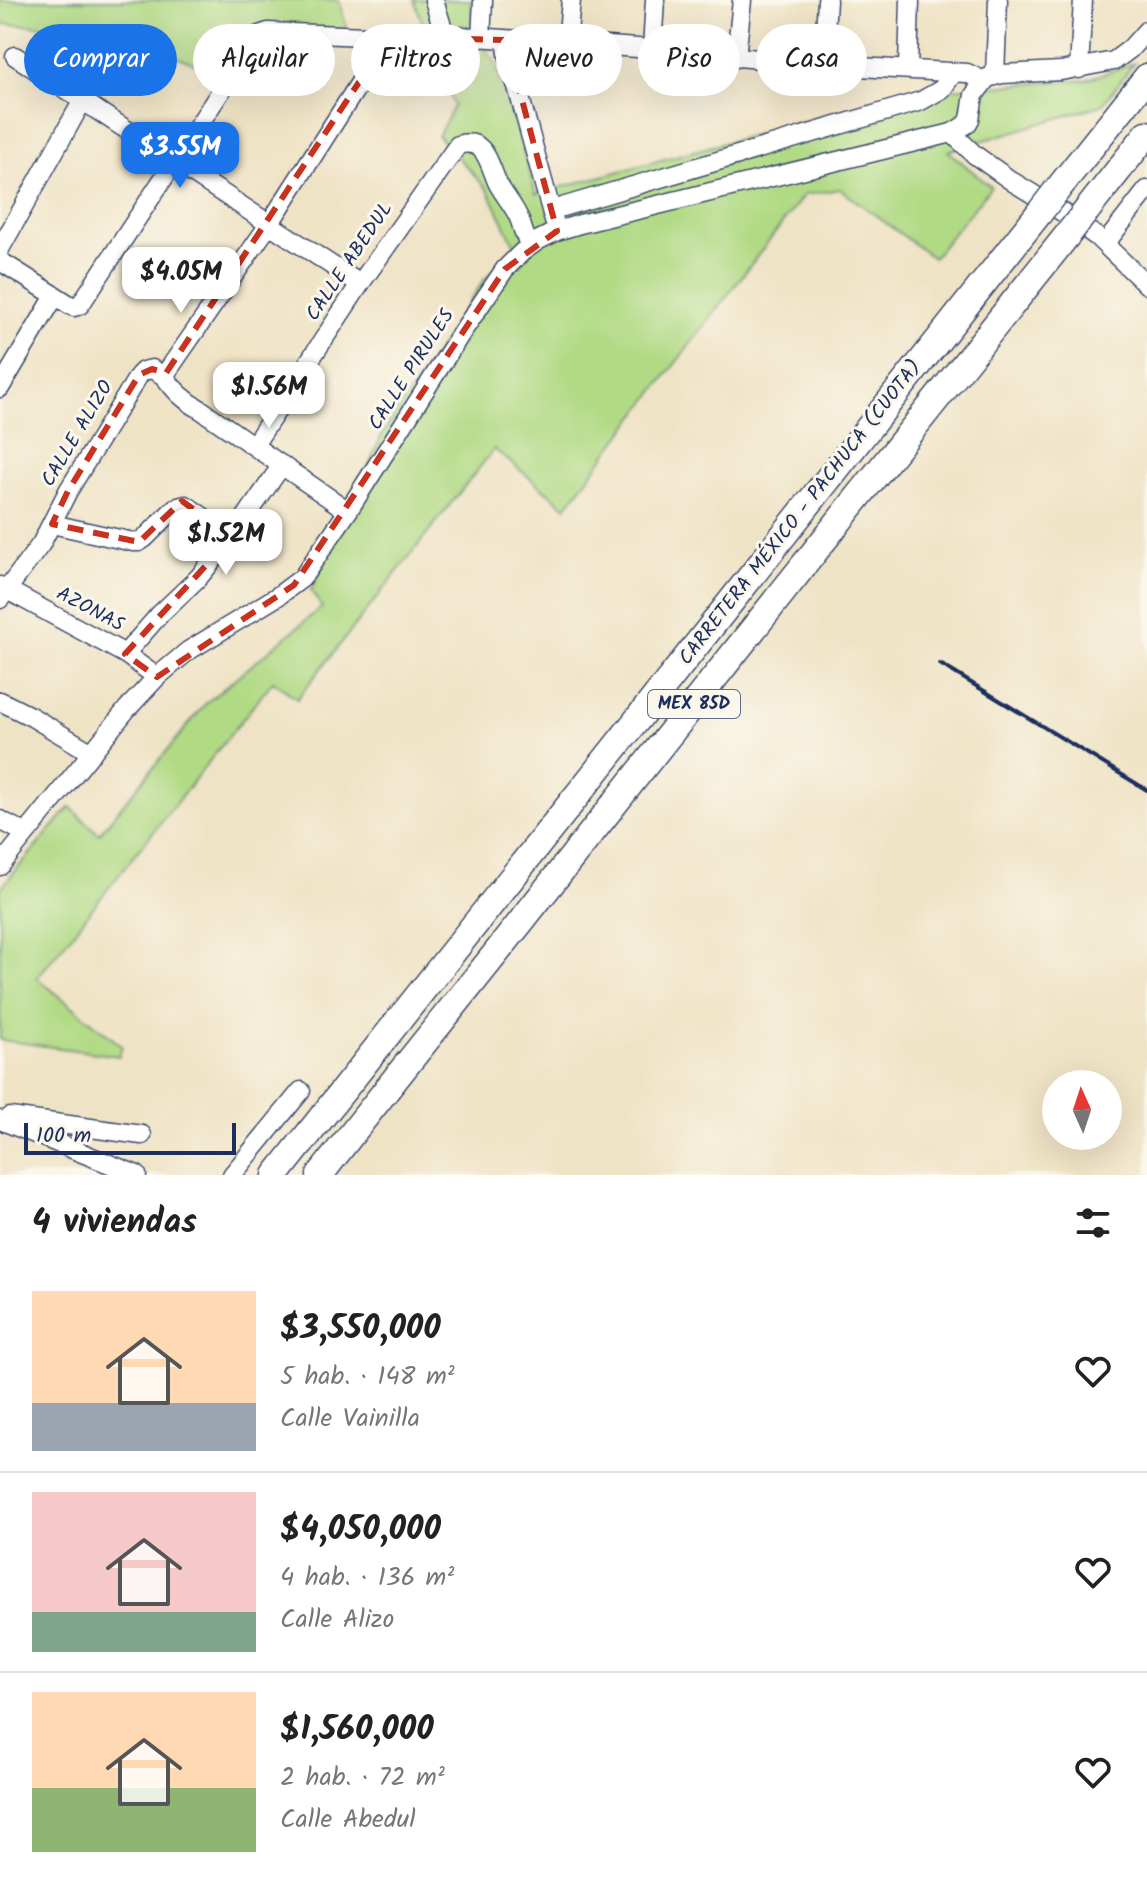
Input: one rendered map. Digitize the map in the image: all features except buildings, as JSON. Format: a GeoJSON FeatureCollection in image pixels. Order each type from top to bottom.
{"type":"FeatureCollection","features":[{"type":"Feature","properties":{"kind":"highway","name":"CARRETERA MÉXICO - PACHUCA (CUOTA)"},"geometry":{"type":"LineString","coordinates":[[276,1175],[1147,77]]}},
{"type":"Feature","properties":{"kind":"highway","name":"CARRETERA MÉXICO - PACHUCA (CUOTA)"},"geometry":{"type":"LineString","coordinates":[[320,1175],[1147,134]]}},
{"type":"Feature","properties":{"kind":"street"},"geometry":{"type":"LineString","coordinates":[[434,0],[441,24]]}},
{"type":"Feature","properties":{"kind":"street"},"geometry":{"type":"LineString","coordinates":[[483,0],[481,38],[496,39]]}},
{"type":"Feature","properties":{"kind":"street"},"geometry":{"type":"LineString","coordinates":[[569,24],[571,0]]}},
{"type":"Feature","properties":{"kind":"street"},"geometry":{"type":"LineString","coordinates":[[654,24],[655,0]]}},
{"type":"Feature","properties":{"kind":"street"},"geometry":{"type":"LineString","coordinates":[[740,24],[742,0]]}},
{"type":"Feature","properties":{"kind":"street"},"geometry":{"type":"LineString","coordinates":[[826,24],[827,0]]}},
{"type":"Feature","properties":{"kind":"street"},"geometry":{"type":"LineString","coordinates":[[908,68],[910,0]]}},
{"type":"Feature","properties":{"kind":"street"},"geometry":{"type":"LineString","coordinates":[[998,0],[989,78],[974,95],[967,124],[952,133],[975,155],[1064,213],[1105,244],[1147,285]]}},
{"type":"Feature","properties":{"kind":"street"},"geometry":{"type":"LineString","coordinates":[[1079,69],[1083,0]]}},
{"type":"Feature","properties":{"kind":"street"},"geometry":{"type":"LineString","coordinates":[[867,67],[954,72],[989,78],[1079,69],[1114,61],[1147,30]]}},
{"type":"Feature","properties":{"kind":"street"},"geometry":{"type":"LineString","coordinates":[[0,261],[70,305],[82,303],[262,33],[351,35]]}},
{"type":"Feature","properties":{"kind":"street"},"geometry":{"type":"LineString","coordinates":[[15,56],[360,284]]}},
{"type":"Feature","properties":{"kind":"street"},"geometry":{"type":"LineString","coordinates":[[552,210],[921,101],[942,89],[954,72]]}},
{"type":"Feature","properties":{"kind":"street"},"geometry":{"type":"LineString","coordinates":[[348,511],[188,403],[164,376],[270,223],[351,96]]}},
{"type":"Feature","properties":{"kind":"street"},"geometry":{"type":"LineString","coordinates":[[520,96],[557,231]]}},
{"type":"Feature","properties":{"kind":"street"},"geometry":{"type":"LineString","coordinates":[[0,249],[83,100]]}},
{"type":"Feature","properties":{"kind":"street"},"geometry":{"type":"LineString","coordinates":[[820,131],[824,164]]}},
{"type":"Feature","properties":{"kind":"street","name":"CALLE PIRULES"},"geometry":{"type":"LineString","coordinates":[[0,866],[127,709],[157,677],[188,651],[294,585],[310,567],[462,332],[513,260],[531,245],[557,231],[580,224],[952,133]]}},
{"type":"Feature","properties":{"kind":"street","name":"CALLE ABEDUL"},"geometry":{"type":"LineString","coordinates":[[254,445],[360,284],[458,145],[468,142],[483,151],[531,245]]}},
{"type":"Feature","properties":{"kind":"street"},"geometry":{"type":"LineString","coordinates":[[1105,244],[1147,190]]}},
{"type":"Feature","properties":{"kind":"street"},"geometry":{"type":"LineString","coordinates":[[0,388],[55,296]]}},
{"type":"Feature","properties":{"kind":"street","name":"CALLE ALIZO"},"geometry":{"type":"LineString","coordinates":[[2,592],[31,559],[68,491],[139,375],[152,369],[164,376]]}},
{"type":"Feature","properties":{"kind":"street"},"geometry":{"type":"LineString","coordinates":[[125,654],[160,614],[199,577],[232,537],[282,465]]}},
{"type":"Feature","properties":{"kind":"street"},"geometry":{"type":"LineString","coordinates":[[52,524],[139,542],[175,508],[186,505],[232,537]]}},
{"type":"Feature","properties":{"kind":"street","name":"AZONAS"},"geometry":{"type":"LineString","coordinates":[[2,592],[125,654],[157,677]]}},
{"type":"Feature","properties":{"kind":"street"},"geometry":{"type":"LineString","coordinates":[[0,701],[92,753]]}},
{"type":"Feature","properties":{"kind":"street"},"geometry":{"type":"LineString","coordinates":[[0,820],[25,833]]}},
{"type":"Feature","properties":{"kind":"street"},"geometry":{"type":"LineString","coordinates":[[232,1175],[301,1091]]}},
{"type":"Feature","properties":{"kind":"street"},"geometry":{"type":"LineString","coordinates":[[0,1118],[142,1135]]}},
{"type":"Feature","properties":{"kind":"street"},"geometry":{"type":"LineString","coordinates":[[0,1118],[137,1175]]}},
{"type":"Feature","properties":{"kind":"highlighted area"},"geometry":{"type":"Polygon","coordinates":[[[389,37],[506,40],[557,231],[505,269],[294,585],[157,677],[125,654],[232,537],[182,501],[139,542],[52,524],[68,491],[139,375],[152,369],[166,373],[389,37]]]}},
{"type":"Feature","properties":{"kind":"green space"},"geometry":{"type":"Polygon","coordinates":[[[0,0],[339,0],[347,29],[335,29],[335,24],[193,24],[193,63],[177,57],[177,24],[0,24],[0,0]]]}},
{"type":"Feature","properties":{"kind":"green space"},"geometry":{"type":"Polygon","coordinates":[[[414,0],[471,0],[473,24],[423,24],[414,0]]]}},
{"type":"Feature","properties":{"kind":"green space"},"geometry":{"type":"Polygon","coordinates":[[[480,41],[496,64],[496,96],[506,96],[536,194],[915,91],[1085,80],[1134,63],[1102,105],[948,151],[991,187],[933,258],[840,189],[804,195],[566,507],[494,449],[297,699],[273,681],[37,978],[122,1046],[119,1056],[0,1040],[0,889],[70,807],[99,834],[206,703],[322,607],[311,591],[383,433],[484,280],[516,248],[488,190],[438,136],[454,106],[450,96],[480,96],[480,41]]]}},
{"type":"Feature","properties":{"kind":"railway"},"geometry":{"type":"LineString","coordinates":[[940,664],[1147,790]]}}]}
